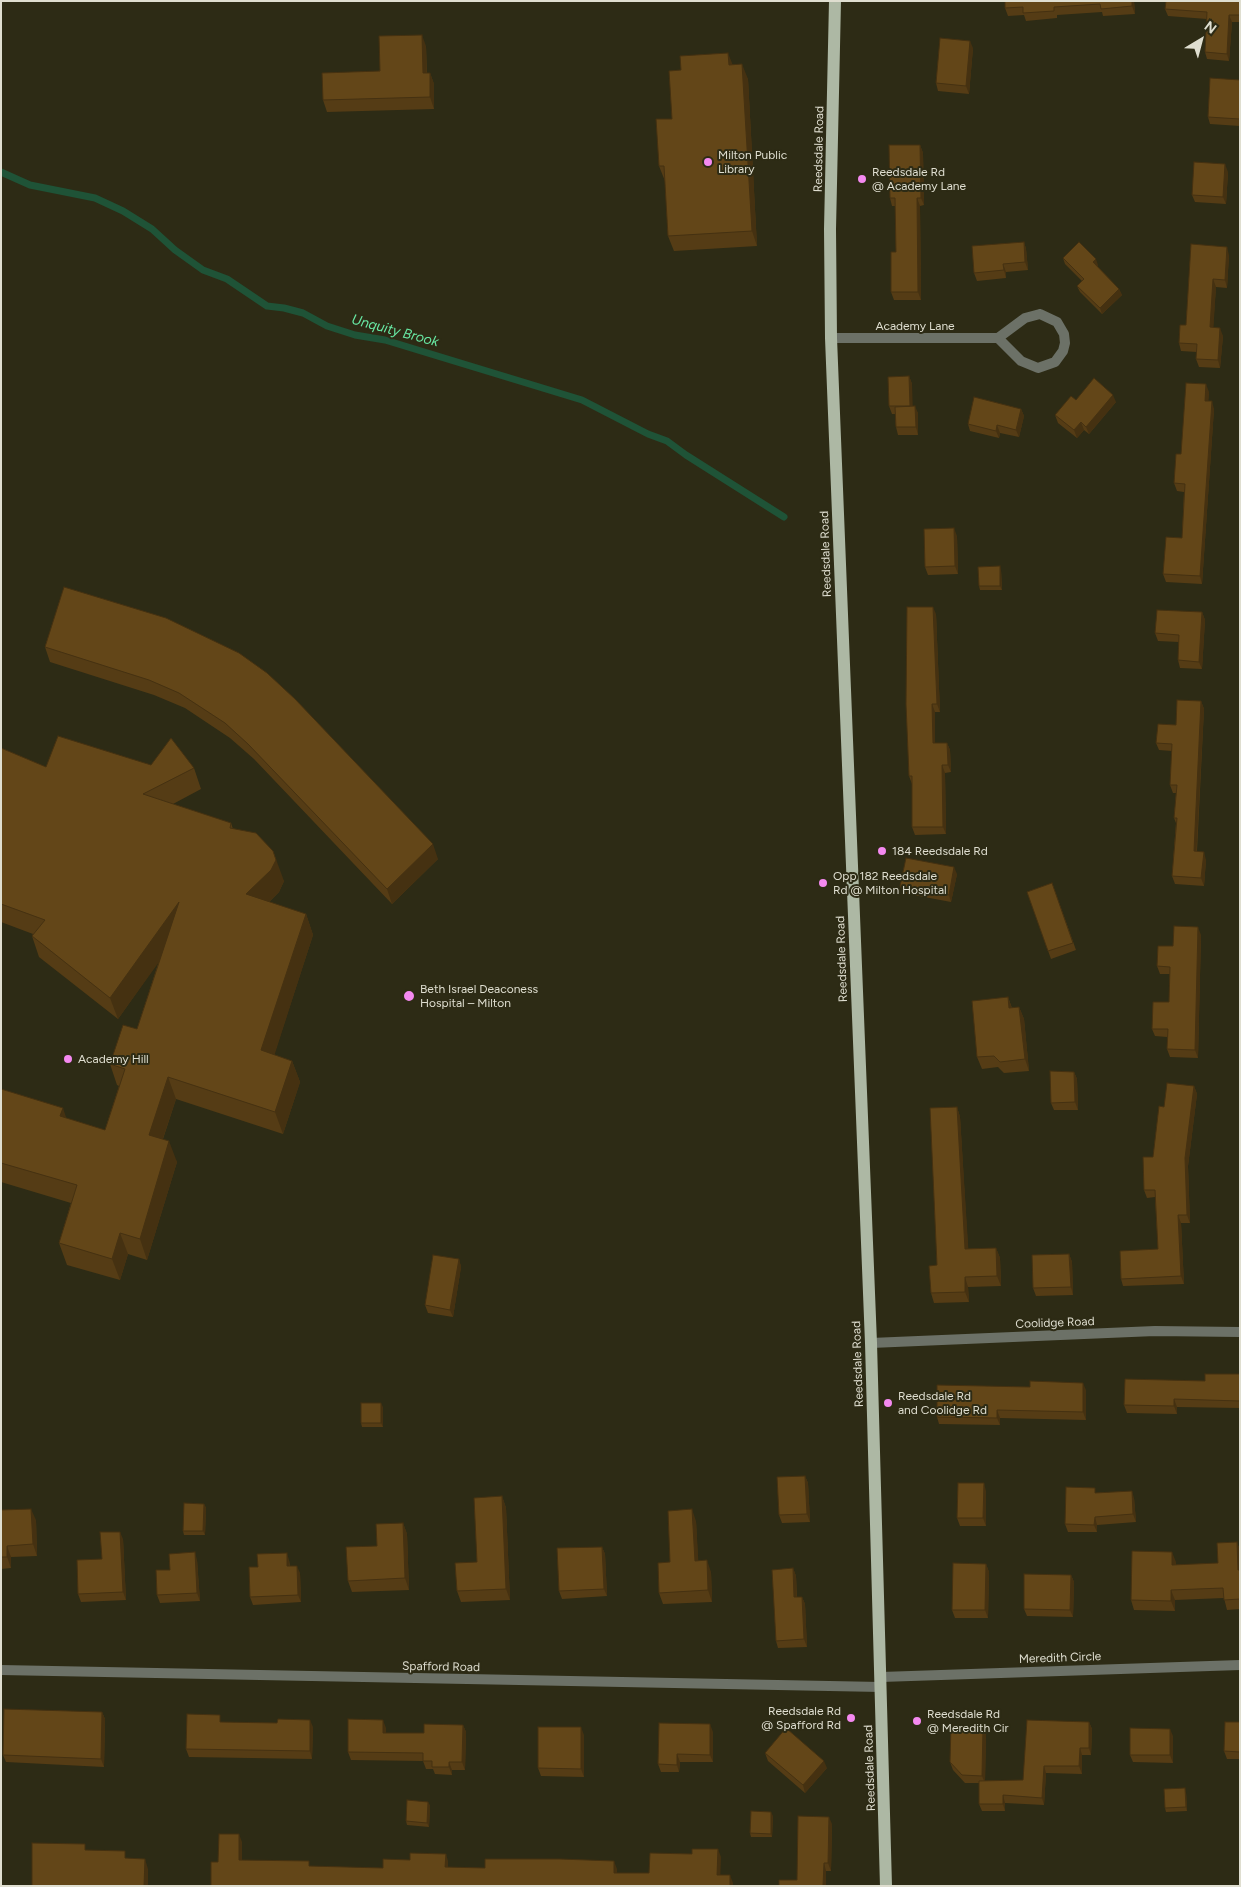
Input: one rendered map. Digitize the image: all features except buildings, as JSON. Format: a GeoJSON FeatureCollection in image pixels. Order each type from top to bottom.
{"type":"FeatureCollection","features":[{"type":"Feature","properties":{"kind":"main road","name":"Reedsdale Road"},"geometry":{"type":"LineString","coordinates":[[835,1],[830,229],[831,338],[871,1343],[886,1886]]}},
{"type":"Feature","properties":{"kind":"street"},"geometry":{"type":"LineString","coordinates":[[1040,314],[1053,319],[1060,326],[1065,337],[1064,347],[1055,362],[1047,366],[1034,367],[1021,361],[998,338],[1025,318],[1040,314]]}},
{"type":"Feature","properties":{"kind":"street","name":"Academy Lane"},"geometry":{"type":"LineString","coordinates":[[831,338],[998,338]]}},
{"type":"Feature","properties":{"kind":"street","name":"Coolidge Road"},"geometry":{"type":"LineString","coordinates":[[871,1343],[1155,1331],[1240,1332]]}},
{"type":"Feature","properties":{"kind":"street","name":"Meredith Circle"},"geometry":{"type":"LineString","coordinates":[[881,1682],[1240,1665]]}},
{"type":"Feature","properties":{"kind":"street","name":"Spafford Road"},"geometry":{"type":"LineString","coordinates":[[1,1670],[881,1682]]}},
{"type":"Feature","properties":{"kind":"waterway","name":"Unquity Brook"},"geometry":{"type":"LineString","coordinates":[[1,172],[30,185],[95,198],[123,211],[152,229],[175,250],[203,270],[227,279],[267,306],[303,313],[327,326],[355,335],[385,340],[582,400],[648,434],[667,441],[784,517]]}},
{"type":"Feature","properties":{"kind":"place","name":"Milton Public Library"},"geometry":{"type":"Point","coordinates":[708,162]}},
{"type":"Feature","properties":{"kind":"place","name":"Reedsdale Rd @ Academy Lane"},"geometry":{"type":"Point","coordinates":[862,179]}},
{"type":"Feature","properties":{"kind":"place","name":"184 Reedsdale Rd"},"geometry":{"type":"Point","coordinates":[882,851]}},
{"type":"Feature","properties":{"kind":"place","name":"Opp 182 Reedsdale Rd @ Milton Hospital"},"geometry":{"type":"Point","coordinates":[823,883]}},
{"type":"Feature","properties":{"kind":"place","name":"Beth Israel Deaconess Hospital – Milton"},"geometry":{"type":"Point","coordinates":[409,996]}},
{"type":"Feature","properties":{"kind":"place","name":"Academy Hill"},"geometry":{"type":"Point","coordinates":[68,1059]}},
{"type":"Feature","properties":{"kind":"place","name":"Reedsdale Rd and Coolidge Rd"},"geometry":{"type":"Point","coordinates":[888,1403]}},
{"type":"Feature","properties":{"kind":"place","name":"Reedsdale Rd @ Spafford Rd"},"geometry":{"type":"Point","coordinates":[851,1718]}},
{"type":"Feature","properties":{"kind":"place","name":"Reedsdale Rd @ Meredith Cir"},"geometry":{"type":"Point","coordinates":[917,1721]}}]}
